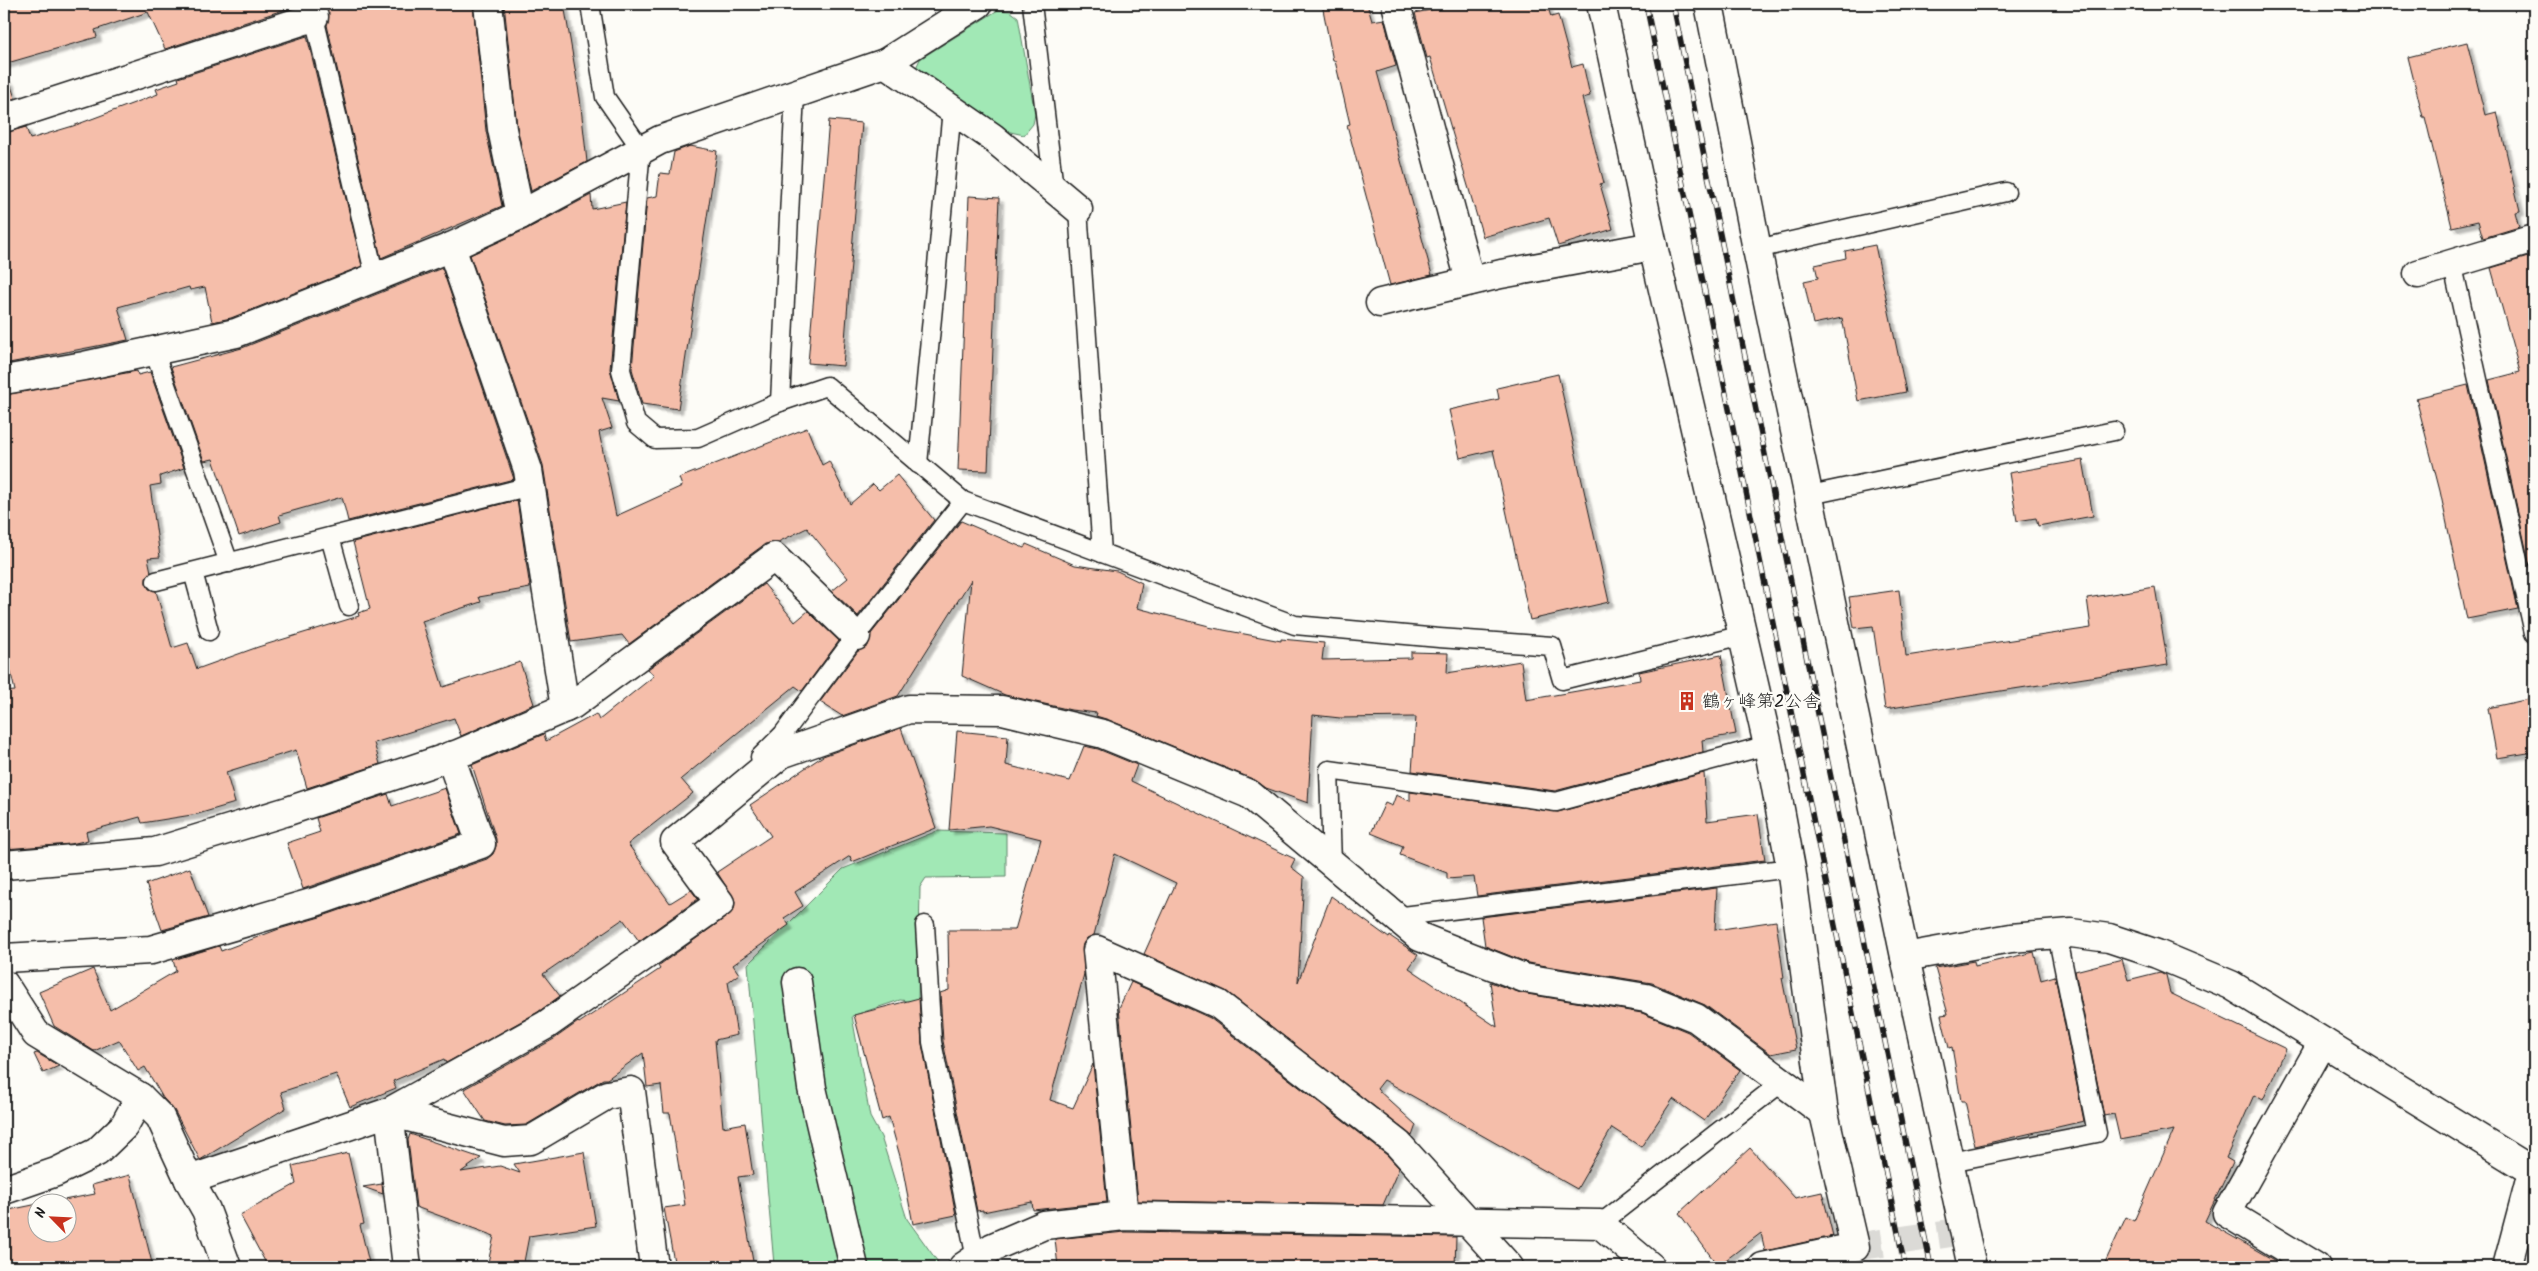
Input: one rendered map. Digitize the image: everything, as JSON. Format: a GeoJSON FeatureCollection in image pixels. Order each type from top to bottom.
{"type":"FeatureCollection","features":[{"type":"Feature","properties":{"kind":"street"},"geometry":{"type":"LineString","coordinates":[[488,4],[502,129],[520,215]]}},
{"type":"Feature","properties":{"kind":"street"},"geometry":{"type":"LineString","coordinates":[[4,380],[236,332],[451,247],[520,215],[660,140],[885,63],[978,4]]}},
{"type":"Feature","properties":{"kind":"street"},"geometry":{"type":"LineString","coordinates":[[1396,4],[1470,282]]}},
{"type":"Feature","properties":{"kind":"street"},"geometry":{"type":"LineString","coordinates":[[1601,4],[1653,246],[1768,745],[1791,868],[1824,1113],[1855,1247],[1763,1267]]}},
{"type":"Feature","properties":{"kind":"street"},"geometry":{"type":"LineString","coordinates":[[1710,4],[1757,249],[1810,495],[1905,958],[1972,1267]]}},
{"type":"Feature","properties":{"kind":"street"},"geometry":{"type":"LineString","coordinates":[[4,118],[313,10]]}},
{"type":"Feature","properties":{"kind":"street"},"geometry":{"type":"LineString","coordinates":[[885,63],[992,137],[1078,209]]}},
{"type":"Feature","properties":{"kind":"street"},"geometry":{"type":"LineString","coordinates":[[2418,274],[2452,262],[2534,239]]}},
{"type":"Feature","properties":{"kind":"street"},"geometry":{"type":"LineString","coordinates":[[1380,304],[1470,282],[1653,246]]}},
{"type":"Feature","properties":{"kind":"street"},"geometry":{"type":"LineString","coordinates":[[451,247],[528,470],[565,708]]}},
{"type":"Feature","properties":{"kind":"street"},"geometry":{"type":"LineString","coordinates":[[4,865],[156,852],[288,811],[450,756],[565,708],[580,699],[774,557],[856,636]]}},
{"type":"Feature","properties":{"kind":"street"},"geometry":{"type":"LineString","coordinates":[[189,1180],[389,1112],[546,1025],[720,903],[675,842],[781,754],[909,709],[1002,710],[1103,734],[1249,794],[1420,937],[1524,978],[1646,998],[1696,1018],[1824,1113]]}},
{"type":"Feature","properties":{"kind":"street"},"geometry":{"type":"LineString","coordinates":[[4,958],[151,950],[315,902],[481,844],[450,756]]}},
{"type":"Feature","properties":{"kind":"street"},"geometry":{"type":"LineString","coordinates":[[1905,958],[2011,938],[2071,933],[2108,938],[2157,954],[2231,985],[2533,1168],[2507,1267]]}},
{"type":"Feature","properties":{"kind":"street"},"geometry":{"type":"LineString","coordinates":[[1124,1216],[1097,950],[1218,1004],[1398,1144],[1509,1267]]}},
{"type":"Feature","properties":{"kind":"street"},"geometry":{"type":"LineString","coordinates":[[797,982],[812,1088],[854,1267]]}},
{"type":"Feature","properties":{"kind":"street"},"geometry":{"type":"LineString","coordinates":[[4,984],[36,1034],[140,1097],[160,1118],[189,1180],[206,1210],[227,1267]]}},
{"type":"Feature","properties":{"kind":"street"},"geometry":{"type":"LineString","coordinates":[[2316,1267],[2227,1213],[2323,1042]]}},
{"type":"Feature","properties":{"kind":"street"},"geometry":{"type":"LineString","coordinates":[[389,1112],[504,1142],[531,1140],[607,1094],[631,1091],[654,1267]]}},
{"type":"Feature","properties":{"kind":"street"},"geometry":{"type":"LineString","coordinates":[[4,1190],[56,1172],[97,1152],[124,1126],[140,1097]]}},
{"type":"Feature","properties":{"kind":"street"},"geometry":{"type":"LineString","coordinates":[[389,1112],[407,1267]]}},
{"type":"Feature","properties":{"kind":"street"},"geometry":{"type":"LineString","coordinates":[[970,1263],[993,1247],[1044,1225],[1124,1216],[1600,1224],[1651,1267]]}},
{"type":"Feature","properties":{"kind":"lane"},"geometry":{"type":"LineString","coordinates":[[590,4],[605,97],[641,150],[621,370],[636,423],[655,439],[698,438],[780,402],[827,386],[963,501],[1295,625],[1552,646],[1562,680],[1743,635]]}},
{"type":"Feature","properties":{"kind":"lane"},"geometry":{"type":"LineString","coordinates":[[1032,4],[1054,189]]}},
{"type":"Feature","properties":{"kind":"lane"},"geometry":{"type":"LineString","coordinates":[[313,10],[375,278]]}},
{"type":"Feature","properties":{"kind":"lane"},"geometry":{"type":"LineString","coordinates":[[780,402],[795,93]]}},
{"type":"Feature","properties":{"kind":"lane"},"geometry":{"type":"LineString","coordinates":[[918,464],[952,109]]}},
{"type":"Feature","properties":{"kind":"lane"},"geometry":{"type":"LineString","coordinates":[[1757,249],[2006,192]]}},
{"type":"Feature","properties":{"kind":"lane"},"geometry":{"type":"LineString","coordinates":[[1078,209],[1102,553]]}},
{"type":"Feature","properties":{"kind":"lane"},"geometry":{"type":"LineString","coordinates":[[2452,262],[2534,633]]}},
{"type":"Feature","properties":{"kind":"lane"},"geometry":{"type":"LineString","coordinates":[[154,350],[229,563]]}},
{"type":"Feature","properties":{"kind":"lane"},"geometry":{"type":"LineString","coordinates":[[1810,495],[2114,431]]}},
{"type":"Feature","properties":{"kind":"lane"},"geometry":{"type":"LineString","coordinates":[[156,581],[530,486]]}},
{"type":"Feature","properties":{"kind":"lane"},"geometry":{"type":"LineString","coordinates":[[675,842],[783,734],[856,636],[963,501]]}},
{"type":"Feature","properties":{"kind":"lane"},"geometry":{"type":"LineString","coordinates":[[330,538],[349,606]]}},
{"type":"Feature","properties":{"kind":"lane"},"geometry":{"type":"LineString","coordinates":[[194,572],[209,630]]}},
{"type":"Feature","properties":{"kind":"lane"},"geometry":{"type":"LineString","coordinates":[[1332,864],[1329,770],[1556,802],[1768,745]]}},
{"type":"Feature","properties":{"kind":"lane"},"geometry":{"type":"LineString","coordinates":[[1395,917],[1791,868]]}},
{"type":"Feature","properties":{"kind":"lane"},"geometry":{"type":"LineString","coordinates":[[925,926],[932,1042],[970,1263]]}},
{"type":"Feature","properties":{"kind":"lane"},"geometry":{"type":"LineString","coordinates":[[1950,1162],[2097,1133],[2057,934]]}},
{"type":"Feature","properties":{"kind":"lane"},"geometry":{"type":"LineString","coordinates":[[1600,1224],[1782,1082]]}},
{"type":"Feature","properties":{"kind":"green space"},"geometry":{"type":"Polygon","coordinates":[[[998,10],[1010,11],[1018,17],[1035,114],[1033,124],[1024,135],[997,129],[916,68],[920,59],[998,10]]]}},
{"type":"Feature","properties":{"kind":"green space"},"geometry":{"type":"Polygon","coordinates":[[[937,831],[1006,833],[1006,877],[926,878],[920,887],[918,1002],[900,1000],[852,1016],[870,1117],[881,1137],[907,1219],[940,1265],[937,1267],[772,1267],[774,1265],[748,964],[843,869],[937,831]]]}},
{"type":"Feature","properties":{"kind":"building"},"geometry":{"type":"Polygon","coordinates":[[[4,4],[301,4],[165,49],[148,12],[95,30],[97,37],[4,64],[4,4]]]}},
{"type":"Feature","properties":{"kind":"building"},"geometry":{"type":"Polygon","coordinates":[[[322,4],[473,4],[486,131],[502,206],[381,258],[327,25],[329,13],[322,4]]]}},
{"type":"Feature","properties":{"kind":"building"},"geometry":{"type":"Polygon","coordinates":[[[504,4],[564,4],[580,98],[587,162],[531,191],[517,127],[504,4]]]}},
{"type":"Feature","properties":{"kind":"building"},"geometry":{"type":"Polygon","coordinates":[[[1322,4],[1367,4],[1372,21],[1384,19],[1396,66],[1377,72],[1432,275],[1390,285],[1347,125],[1350,124],[1335,61],[1333,61],[1322,4]]]}},
{"type":"Feature","properties":{"kind":"building"},"geometry":{"type":"Polygon","coordinates":[[[1461,4],[1547,4],[1551,17],[1558,15],[1572,67],[1583,64],[1590,96],[1582,98],[1604,183],[1600,184],[1613,229],[1558,246],[1549,218],[1483,237],[1430,57],[1427,58],[1415,13],[1461,4]]]}},
{"type":"Feature","properties":{"kind":"building"},"geometry":{"type":"Polygon","coordinates":[[[307,36],[362,266],[231,318],[212,322],[205,287],[190,290],[189,287],[118,307],[128,340],[4,364],[4,133],[26,127],[30,139],[73,126],[158,94],[156,89],[179,81],[178,78],[307,36]]]}},
{"type":"Feature","properties":{"kind":"building"},"geometry":{"type":"Polygon","coordinates":[[[2467,42],[2485,115],[2497,112],[2520,211],[2515,212],[2519,227],[2483,238],[2478,221],[2452,227],[2408,57],[2467,42]]]}},
{"type":"Feature","properties":{"kind":"building"},"geometry":{"type":"Polygon","coordinates":[[[4,80],[9,80],[15,98],[4,102],[4,80]]]}},
{"type":"Feature","properties":{"kind":"building"},"geometry":{"type":"Polygon","coordinates":[[[829,120],[862,123],[843,366],[808,363],[829,120]]]}},
{"type":"Feature","properties":{"kind":"building"},"geometry":{"type":"Polygon","coordinates":[[[690,146],[717,151],[678,409],[642,404],[632,369],[647,198],[657,196],[660,173],[670,174],[674,152],[690,146]]]}},
{"type":"Feature","properties":{"kind":"building"},"geometry":{"type":"Polygon","coordinates":[[[591,195],[592,209],[626,202],[610,369],[619,401],[602,398],[612,428],[599,432],[616,516],[682,486],[679,478],[807,428],[822,465],[829,461],[850,504],[873,484],[879,490],[897,475],[934,520],[858,616],[832,591],[848,578],[807,528],[778,542],[765,544],[629,644],[622,635],[571,642],[543,465],[470,255],[527,229],[591,195]]]}},
{"type":"Feature","properties":{"kind":"building"},"geometry":{"type":"Polygon","coordinates":[[[969,196],[999,198],[988,471],[958,470],[969,196]]]}},
{"type":"Feature","properties":{"kind":"building"},"geometry":{"type":"Polygon","coordinates":[[[1875,245],[1906,392],[1858,401],[1842,318],[1813,324],[1804,281],[1818,278],[1815,265],[1846,258],[1845,251],[1875,245]]]}},
{"type":"Feature","properties":{"kind":"building"},"geometry":{"type":"Polygon","coordinates":[[[2528,257],[2534,281],[2534,585],[2489,380],[2520,372],[2491,268],[2528,257]]]}},
{"type":"Feature","properties":{"kind":"building"},"geometry":{"type":"Polygon","coordinates":[[[442,268],[514,479],[348,521],[342,497],[279,515],[281,522],[239,536],[213,459],[204,461],[171,367],[242,348],[442,268]]]}},
{"type":"Feature","properties":{"kind":"building"},"geometry":{"type":"Polygon","coordinates":[[[137,371],[138,375],[150,372],[184,468],[160,476],[161,484],[150,486],[160,557],[148,558],[151,572],[146,578],[146,583],[149,589],[156,591],[172,648],[188,643],[197,669],[258,647],[359,616],[358,613],[370,609],[353,542],[517,500],[530,588],[479,597],[481,602],[422,621],[443,687],[520,662],[534,704],[461,736],[454,718],[374,743],[380,764],[307,788],[296,750],[226,772],[235,803],[198,814],[142,823],[140,817],[86,832],[88,840],[71,844],[4,849],[4,692],[15,691],[4,643],[4,395],[137,371]]]}},
{"type":"Feature","properties":{"kind":"building"},"geometry":{"type":"Polygon","coordinates":[[[1558,374],[1609,602],[1530,620],[1493,450],[1460,458],[1449,410],[1499,399],[1497,388],[1558,374]]]}},
{"type":"Feature","properties":{"kind":"building"},"geometry":{"type":"Polygon","coordinates":[[[2468,385],[2518,609],[2467,619],[2440,491],[2416,398],[2468,385]]]}},
{"type":"Feature","properties":{"kind":"building"},"geometry":{"type":"Polygon","coordinates":[[[2083,460],[2093,516],[2038,526],[2036,518],[2017,521],[2009,473],[2083,460]]]}},
{"type":"Feature","properties":{"kind":"building"},"geometry":{"type":"Polygon","coordinates":[[[961,521],[1024,548],[1026,544],[1075,565],[1117,571],[1142,583],[1137,608],[1208,627],[1281,641],[1281,639],[1324,643],[1322,660],[1411,658],[1411,652],[1448,653],[1447,673],[1521,661],[1526,700],[1640,680],[1639,672],[1721,655],[1736,734],[1702,740],[1703,752],[1555,791],[1412,771],[1416,717],[1340,718],[1313,715],[1308,803],[1266,788],[1255,780],[1096,716],[1097,713],[1071,710],[1005,695],[962,676],[971,580],[898,696],[842,716],[820,702],[858,651],[868,646],[871,634],[961,521]]]}},
{"type":"Feature","properties":{"kind":"building"},"geometry":{"type":"Polygon","coordinates":[[[764,584],[795,622],[808,611],[839,641],[802,691],[795,686],[681,779],[693,793],[628,844],[670,903],[691,890],[698,899],[639,941],[623,919],[543,974],[560,996],[538,1012],[446,1063],[444,1059],[393,1081],[396,1088],[350,1107],[336,1074],[281,1092],[286,1108],[200,1160],[174,1110],[163,1098],[145,1067],[138,1071],[119,1040],[94,1051],[54,1026],[39,992],[93,969],[110,1010],[176,971],[173,960],[219,946],[221,951],[279,929],[320,917],[487,859],[493,854],[496,839],[472,765],[544,734],[546,741],[596,714],[599,720],[654,676],[648,669],[764,584]]]}},
{"type":"Feature","properties":{"kind":"building"},"geometry":{"type":"Polygon","coordinates":[[[2155,587],[2168,665],[1885,709],[1873,626],[1854,628],[1849,597],[1899,590],[1906,656],[2091,628],[2087,598],[2155,587]]]}},
{"type":"Feature","properties":{"kind":"building"},"geometry":{"type":"Polygon","coordinates":[[[2534,698],[2534,752],[2497,758],[2488,708],[2534,698]]]}},
{"type":"Feature","properties":{"kind":"building"},"geometry":{"type":"Polygon","coordinates":[[[901,728],[936,828],[852,862],[850,856],[795,892],[803,906],[784,918],[789,925],[733,965],[739,974],[728,982],[737,1035],[715,1040],[723,1127],[745,1123],[753,1175],[738,1177],[754,1267],[675,1267],[664,1208],[685,1205],[670,1113],[664,1113],[661,1085],[647,1087],[643,1053],[607,1079],[603,1079],[526,1125],[505,1126],[485,1121],[464,1089],[579,1023],[660,969],[658,966],[729,915],[734,909],[735,901],[717,872],[771,836],[750,805],[823,756],[901,728]]]}},
{"type":"Feature","properties":{"kind":"building"},"geometry":{"type":"Polygon","coordinates":[[[957,731],[1008,736],[1006,765],[1070,781],[1084,746],[1098,749],[1137,765],[1131,781],[1295,859],[1291,867],[1304,877],[1298,982],[1331,896],[1389,938],[1390,936],[1418,955],[1409,968],[1497,1027],[1490,982],[1521,993],[1642,1013],[1688,1032],[1740,1070],[1704,1121],[1673,1099],[1641,1147],[1612,1128],[1577,1189],[1384,1080],[1377,1089],[1416,1125],[1412,1136],[1227,992],[1144,954],[1176,883],[1115,854],[1094,935],[1087,938],[1083,944],[1084,974],[1050,1100],[1073,1108],[1093,1064],[1107,1202],[1033,1210],[1032,1202],[983,1212],[983,1210],[977,1211],[943,1041],[940,993],[949,990],[948,930],[1015,930],[1041,839],[989,826],[949,830],[957,731]]]}},
{"type":"Feature","properties":{"kind":"building"},"geometry":{"type":"Polygon","coordinates":[[[1704,773],[1707,821],[1758,814],[1765,860],[1477,896],[1474,877],[1447,879],[1447,873],[1400,855],[1403,846],[1371,833],[1385,803],[1392,806],[1396,795],[1410,801],[1410,792],[1558,812],[1704,773]]]}},
{"type":"Feature","properties":{"kind":"building"},"geometry":{"type":"Polygon","coordinates":[[[445,788],[461,834],[303,889],[287,843],[320,832],[316,818],[388,794],[392,806],[445,788]]]}},
{"type":"Feature","properties":{"kind":"building"},"geometry":{"type":"Polygon","coordinates":[[[190,868],[208,917],[162,930],[146,884],[190,868]]]}},
{"type":"Feature","properties":{"kind":"building"},"geometry":{"type":"Polygon","coordinates":[[[1717,888],[1715,930],[1776,921],[1784,978],[1782,978],[1796,1049],[1771,1054],[1705,1005],[1652,983],[1528,963],[1485,946],[1481,917],[1717,888]]]}},
{"type":"Feature","properties":{"kind":"building"},"geometry":{"type":"Polygon","coordinates":[[[2034,952],[2041,980],[2055,976],[2084,1121],[1975,1146],[1965,1101],[1961,1101],[1952,1047],[1949,1048],[1941,1015],[1948,1014],[1935,968],[1974,961],[1975,966],[2034,952]]]}},
{"type":"Feature","properties":{"kind":"building"},"geometry":{"type":"Polygon","coordinates":[[[2122,959],[2128,980],[2160,972],[2166,975],[2170,993],[2286,1049],[2263,1100],[2254,1095],[2226,1158],[2233,1162],[2205,1221],[2286,1267],[2103,1267],[2126,1217],[2134,1221],[2174,1130],[2120,1140],[2114,1114],[2104,1116],[2075,971],[2122,959]]]}},
{"type":"Feature","properties":{"kind":"building"},"geometry":{"type":"Polygon","coordinates":[[[1131,982],[1210,1018],[1387,1155],[1399,1168],[1383,1205],[1138,1201],[1119,1008],[1131,982]]]}},
{"type":"Feature","properties":{"kind":"building"},"geometry":{"type":"Polygon","coordinates":[[[919,998],[922,1044],[956,1215],[913,1224],[901,1160],[889,1117],[882,1120],[854,1015],[919,998]]]}},
{"type":"Feature","properties":{"kind":"building"},"geometry":{"type":"Polygon","coordinates":[[[37,1053],[59,1066],[43,1073],[34,1054],[37,1053]]]}},
{"type":"Feature","properties":{"kind":"building"},"geometry":{"type":"Polygon","coordinates":[[[410,1134],[481,1158],[461,1172],[500,1166],[520,1173],[514,1164],[584,1152],[596,1226],[529,1236],[523,1267],[487,1267],[494,1236],[416,1207],[408,1140],[410,1134]]]}},
{"type":"Feature","properties":{"kind":"building"},"geometry":{"type":"Polygon","coordinates":[[[1750,1148],[1795,1198],[1822,1192],[1833,1236],[1765,1251],[1761,1233],[1718,1266],[1679,1213],[1750,1148]]]}},
{"type":"Feature","properties":{"kind":"building"},"geometry":{"type":"Polygon","coordinates":[[[348,1153],[364,1224],[360,1225],[370,1267],[268,1267],[240,1215],[296,1184],[292,1166],[348,1153]]]}},
{"type":"Feature","properties":{"kind":"building"},"geometry":{"type":"Polygon","coordinates":[[[130,1175],[153,1267],[4,1267],[4,1211],[28,1206],[28,1244],[78,1244],[78,1197],[95,1194],[92,1185],[130,1175]]]}},
{"type":"Feature","properties":{"kind":"building"},"geometry":{"type":"Polygon","coordinates":[[[382,1184],[383,1194],[363,1187],[382,1184]]]}},
{"type":"Feature","properties":{"kind":"building"},"geometry":{"type":"Polygon","coordinates":[[[1125,1232],[1456,1237],[1455,1267],[1058,1267],[1055,1239],[1125,1232]]]}},
{"type":"Feature","properties":{"kind":"tunnel"},"geometry":{"type":"LineString","coordinates":[[1855,1247],[1964,1231]]}},
{"type":"Feature","properties":{"kind":"railway"},"geometry":{"type":"LineString","coordinates":[[1646,4],[1905,1267]]}},
{"type":"Feature","properties":{"kind":"railway"},"geometry":{"type":"LineString","coordinates":[[1673,4],[1931,1267]]}},
{"type":"Feature","properties":{"kind":"place","name":"鶴ヶ峰第2公舎"},"geometry":{"type":"Point","coordinates":[1687,701]}}]}
